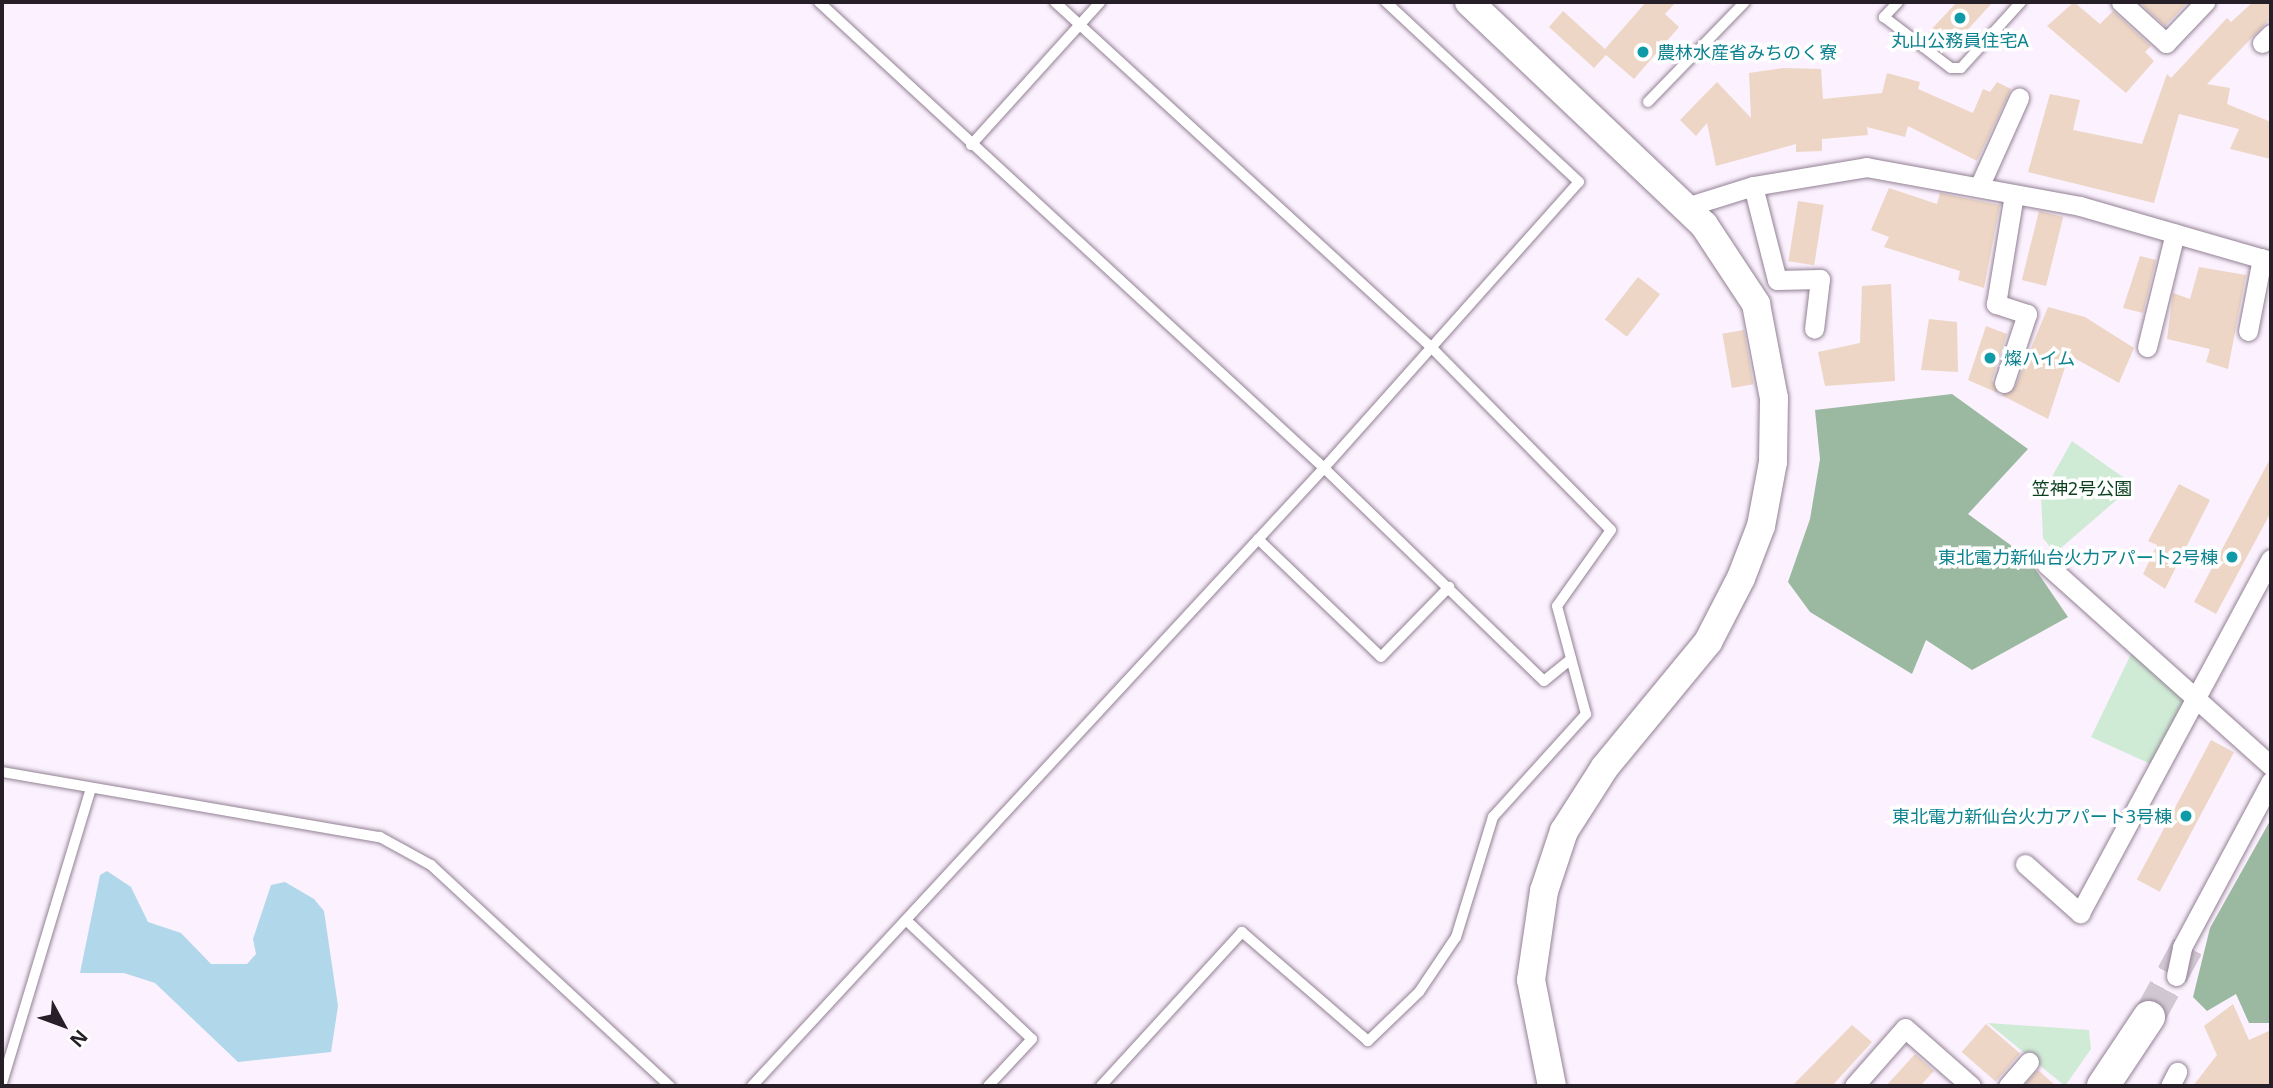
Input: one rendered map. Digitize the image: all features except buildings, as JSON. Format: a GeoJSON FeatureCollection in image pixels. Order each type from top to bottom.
{"type":"FeatureCollection","features":[{"type":"Feature","properties":{"kind":"main road"},"geometry":{"type":"LineString","coordinates":[[2103,1086],[2149,1017]]}},
{"type":"Feature","properties":{"kind":"street"},"geometry":{"type":"LineString","coordinates":[[1469,2],[1686,207],[1732,262],[1756,304],[1774,398],[1773,462],[1761,526],[1708,642],[1605,767],[1564,831],[1544,891],[1531,981],[1552,1086]]}},
{"type":"Feature","properties":{"kind":"street"},"geometry":{"type":"LineString","coordinates":[[2121,2],[2166,43],[2205,2]]}},
{"type":"Feature","properties":{"kind":"street"},"geometry":{"type":"LineString","coordinates":[[1979,187],[2019,98]]}},
{"type":"Feature","properties":{"kind":"street"},"geometry":{"type":"LineString","coordinates":[[1686,207],[1753,186],[1866,167],[2014,194],[2175,233],[2267,259],[2248,331]]}},
{"type":"Feature","properties":{"kind":"street"},"geometry":{"type":"LineString","coordinates":[[1753,186],[1777,281],[1820,279],[1814,329]]}},
{"type":"Feature","properties":{"kind":"street"},"geometry":{"type":"LineString","coordinates":[[2004,383],[2027,314],[1996,304],[2014,194]]}},
{"type":"Feature","properties":{"kind":"street"},"geometry":{"type":"LineString","coordinates":[[2147,347],[2175,233]]}},
{"type":"Feature","properties":{"kind":"street"},"geometry":{"type":"LineString","coordinates":[[2025,864],[2080,913],[2198,700],[2271,559]]}},
{"type":"Feature","properties":{"kind":"street"},"geometry":{"type":"LineString","coordinates":[[2046,564],[2271,766]]}},
{"type":"Feature","properties":{"kind":"street"},"geometry":{"type":"LineString","coordinates":[[2176,976],[2182,947],[2271,780]]}},
{"type":"Feature","properties":{"kind":"street"},"geometry":{"type":"LineString","coordinates":[[1854,1086],[1905,1028],[1971,1086]]}},
{"type":"Feature","properties":{"kind":"street"},"geometry":{"type":"LineString","coordinates":[[2008,1086],[2029,1062]]}},
{"type":"Feature","properties":{"kind":"lane"},"geometry":{"type":"LineString","coordinates":[[819,2],[1324,468],[1544,681],[1571,659]]}},
{"type":"Feature","properties":{"kind":"lane"},"geometry":{"type":"LineString","coordinates":[[1055,2],[1432,348],[1611,530],[1558,606],[1586,714],[1493,817],[1456,937],[1419,992],[1368,1041],[1242,932],[1101,1086]]}},
{"type":"Feature","properties":{"kind":"lane"},"geometry":{"type":"LineString","coordinates":[[971,145],[1100,2]]}},
{"type":"Feature","properties":{"kind":"lane"},"geometry":{"type":"LineString","coordinates":[[752,1086],[1324,468],[1579,182],[1386,2]]}},
{"type":"Feature","properties":{"kind":"lane"},"geometry":{"type":"LineString","coordinates":[[1648,102],[1745,2]]}},
{"type":"Feature","properties":{"kind":"lane"},"geometry":{"type":"LineString","coordinates":[[1898,2],[1884,17],[1951,68],[1961,68],[2021,2]]}},
{"type":"Feature","properties":{"kind":"lane"},"geometry":{"type":"LineString","coordinates":[[1258,539],[1381,657],[1449,587]]}},
{"type":"Feature","properties":{"kind":"lane"},"geometry":{"type":"LineString","coordinates":[[2,772],[380,837],[431,865],[670,1086]]}},
{"type":"Feature","properties":{"kind":"lane"},"geometry":{"type":"LineString","coordinates":[[2,1084],[90,789]]}},
{"type":"Feature","properties":{"kind":"lane"},"geometry":{"type":"LineString","coordinates":[[906,920],[1032,1039],[988,1086]]}},
{"type":"Feature","properties":{"kind":"green space"},"geometry":{"type":"Polygon","coordinates":[[[1952,394],[2028,449],[1968,514],[2027,557],[2068,617],[1972,670],[1926,640],[1912,674],[1810,612],[1788,582],[1810,519],[1820,459],[1815,410],[1952,394]]]}},
{"type":"Feature","properties":{"kind":"green space","name":"笠神2号公園"},"geometry":{"type":"Polygon","coordinates":[[[2072,441],[2134,485],[2055,553],[2043,538],[2041,496],[2072,441]]]}},
{"type":"Feature","properties":{"kind":"green space"},"geometry":{"type":"Polygon","coordinates":[[[2132,652],[2188,702],[2155,766],[2091,737],[2132,652]]]}},
{"type":"Feature","properties":{"kind":"green space"},"geometry":{"type":"Polygon","coordinates":[[[2271,819],[2271,1023],[2249,1023],[2236,994],[2207,1011],[2193,997],[2210,928],[2271,819]]]}},
{"type":"Feature","properties":{"kind":"green space"},"geometry":{"type":"Polygon","coordinates":[[[1988,1023],[2089,1030],[2091,1049],[2065,1086],[1988,1023]]]}},
{"type":"Feature","properties":{"kind":"water"},"geometry":{"type":"Polygon","coordinates":[[[107,871],[131,887],[148,922],[181,933],[211,964],[247,964],[256,954],[253,939],[271,885],[285,882],[314,899],[324,911],[338,1006],[331,1052],[238,1062],[155,983],[124,973],[80,973],[100,875],[107,871]]]}},
{"type":"Feature","properties":{"kind":"tunnel"},"geometry":{"type":"LineString","coordinates":[[2149,1017],[2189,944]]}},
{"type":"Feature","properties":{"kind":"place","name":"丸山公務員住宅A"},"geometry":{"type":"Point","coordinates":[1960,18]}},
{"type":"Feature","properties":{"kind":"place","name":"農林水産省みちのく寮"},"geometry":{"type":"Point","coordinates":[1643,52]}},
{"type":"Feature","properties":{"kind":"place","name":"燦ハイム"},"geometry":{"type":"Point","coordinates":[1990,358]}},
{"type":"Feature","properties":{"kind":"place","name":"東北電力新仙台火力アパート2号棟"},"geometry":{"type":"Point","coordinates":[2232,557]}},
{"type":"Feature","properties":{"kind":"place","name":"東北電力新仙台火力アパート3号棟"},"geometry":{"type":"Point","coordinates":[2186,816]}}]}
